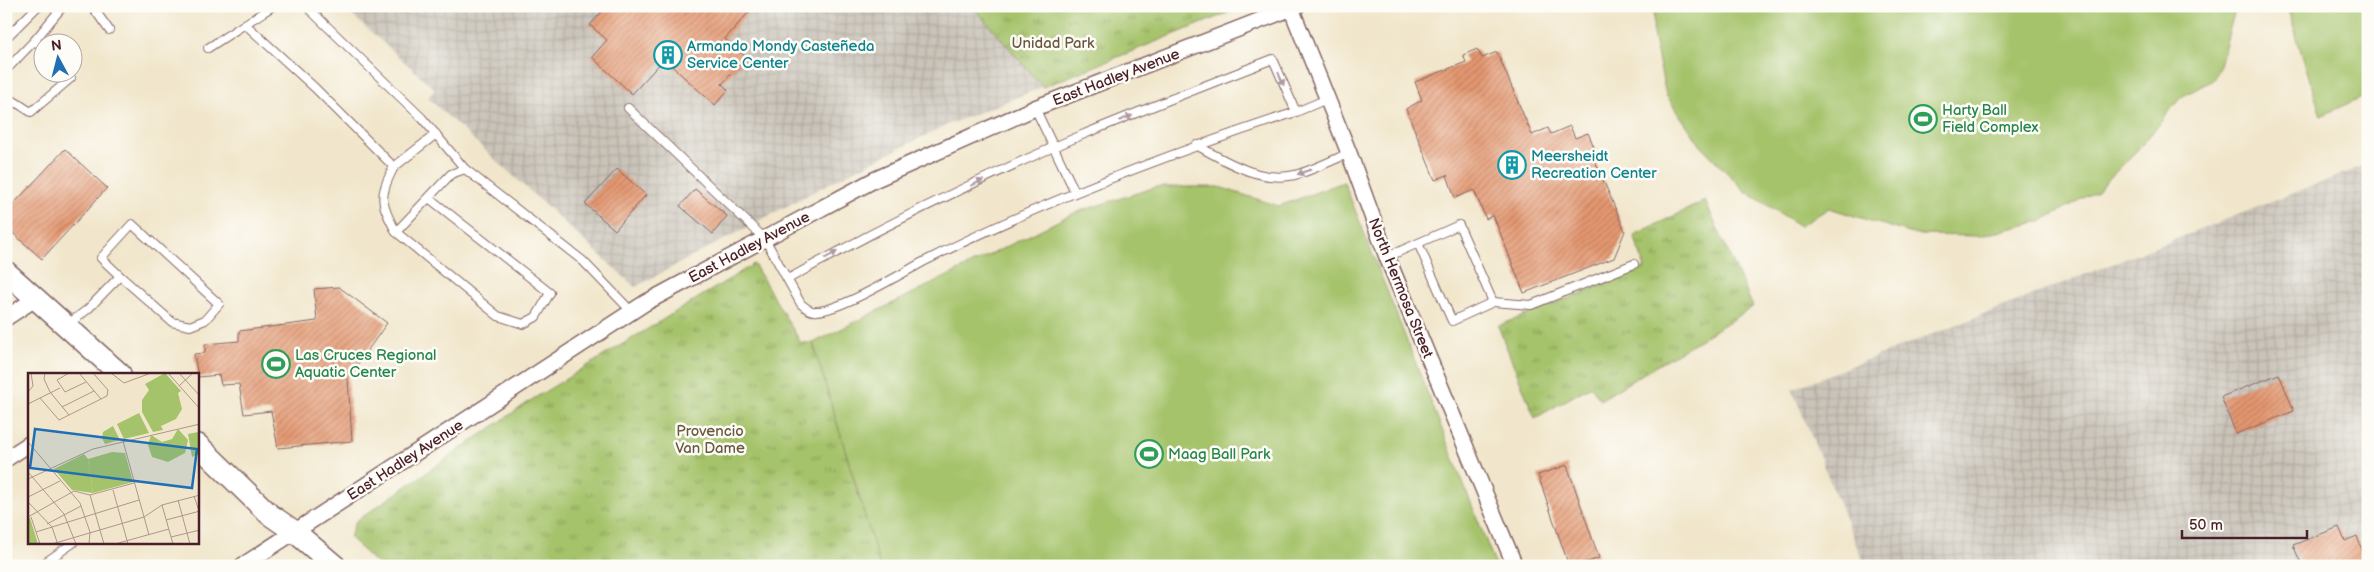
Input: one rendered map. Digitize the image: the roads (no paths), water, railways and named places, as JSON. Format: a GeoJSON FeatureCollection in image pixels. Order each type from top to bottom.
{"type":"FeatureCollection","features":[{"type":"Feature","properties":{"kind":"main road"},"geometry":{"type":"LineString","coordinates":[[6,272],[119,373]]}},
{"type":"Feature","properties":{"kind":"main road"},"geometry":{"type":"LineString","coordinates":[[200,452],[269,514],[295,532],[335,566]]}},
{"type":"Feature","properties":{"kind":"street","name":"North Hermosa Street"},"geometry":{"type":"LineString","coordinates":[[1292,7],[1388,257],[1515,566]]}},
{"type":"Feature","properties":{"kind":"street","name":"East Hadley Avenue"},"geometry":{"type":"LineString","coordinates":[[242,566],[632,312],[765,238],[874,180],[1035,108],[1292,7]]}},
{"type":"Feature","properties":{"kind":"street"},"geometry":{"type":"LineString","coordinates":[[6,318],[35,299]]}},
{"type":"Feature","properties":{"kind":"street"},"geometry":{"type":"LineString","coordinates":[[6,459],[28,445]]}},
{"type":"Feature","properties":{"kind":"lane"},"geometry":{"type":"LineString","coordinates":[[6,38],[38,6]]}},
{"type":"Feature","properties":{"kind":"lane"},"geometry":{"type":"LineString","coordinates":[[41,32],[62,6]]}},
{"type":"Feature","properties":{"kind":"lane"},"geometry":{"type":"LineString","coordinates":[[92,6],[108,30]]}},
{"type":"Feature","properties":{"kind":"lane"},"geometry":{"type":"LineString","coordinates":[[208,48],[273,6]]}},
{"type":"Feature","properties":{"kind":"lane"},"geometry":{"type":"LineString","coordinates":[[306,6],[422,118],[465,169],[584,261],[632,312]]}},
{"type":"Feature","properties":{"kind":"lane"},"geometry":{"type":"LineString","coordinates":[[245,24],[315,88],[394,167]]}},
{"type":"Feature","properties":{"kind":"lane"},"geometry":{"type":"LineString","coordinates":[[6,70],[32,43]]}},
{"type":"Feature","properties":{"kind":"lane"},"geometry":{"type":"LineString","coordinates":[[788,279],[856,242],[1054,148],[1273,59],[1296,112]]}},
{"type":"Feature","properties":{"kind":"lane"},"geometry":{"type":"LineString","coordinates":[[6,96],[31,112],[66,82]]}},
{"type":"Feature","properties":{"kind":"lane"},"geometry":{"type":"LineString","coordinates":[[628,108],[765,238],[801,304],[807,310],[816,312],[829,309],[1003,224],[1075,192],[1196,145],[1296,112],[1328,99]]}},
{"type":"Feature","properties":{"kind":"lane"},"geometry":{"type":"LineString","coordinates":[[1035,108],[1075,192]]}},
{"type":"Feature","properties":{"kind":"lane"},"geometry":{"type":"LineString","coordinates":[[428,198],[550,292],[536,317],[523,324],[498,316],[396,232],[383,207],[384,186],[394,167],[436,134]]}},
{"type":"Feature","properties":{"kind":"lane"},"geometry":{"type":"LineString","coordinates":[[1196,145],[1235,166],[1276,177],[1294,175],[1349,153]]}},
{"type":"Feature","properties":{"kind":"lane"},"geometry":{"type":"LineString","coordinates":[[396,232],[451,174],[465,169]]}},
{"type":"Feature","properties":{"kind":"lane"},"geometry":{"type":"LineString","coordinates":[[132,224],[219,304],[205,320],[190,326],[172,322],[120,276],[101,258],[132,224]]}},
{"type":"Feature","properties":{"kind":"lane"},"geometry":{"type":"LineString","coordinates":[[1388,257],[1459,225],[1493,302]]}},
{"type":"Feature","properties":{"kind":"lane"},"geometry":{"type":"LineString","coordinates":[[1418,243],[1452,321],[1493,302],[1531,305],[1634,264]]}},
{"type":"Feature","properties":{"kind":"lane"},"geometry":{"type":"LineString","coordinates":[[65,326],[88,309],[120,276]]}},
{"type":"Feature","properties":{"kind":"lane"},"geometry":{"type":"LineString","coordinates":[[40,566],[72,544]]}},
{"type":"Feature","properties":{"kind":"place","name":"Armando Mondy Casteñeda Service Center"},"geometry":{"type":"Point","coordinates":[668,55]}},
{"type":"Feature","properties":{"kind":"place","name":"Harty Ball Field Complex"},"geometry":{"type":"Point","coordinates":[1923,119]}},
{"type":"Feature","properties":{"kind":"place","name":"Meersheidt Recreation Center"},"geometry":{"type":"Point","coordinates":[1512,165]}},
{"type":"Feature","properties":{"kind":"place","name":"Las Cruces Regional Aquatic Center"},"geometry":{"type":"Point","coordinates":[276,364]}},
{"type":"Feature","properties":{"kind":"place","name":"Maag Ball Park"},"geometry":{"type":"Point","coordinates":[1149,454]}},
{"type":"Feature","properties":{"kind":"park label","name":"Unidad Park"},"geometry":{"type":"Point","coordinates":[1053,43]}},
{"type":"Feature","properties":{"kind":"park label","name":"Provencio Van Dame"},"geometry":{"type":"Point","coordinates":[710,440]}}]}
